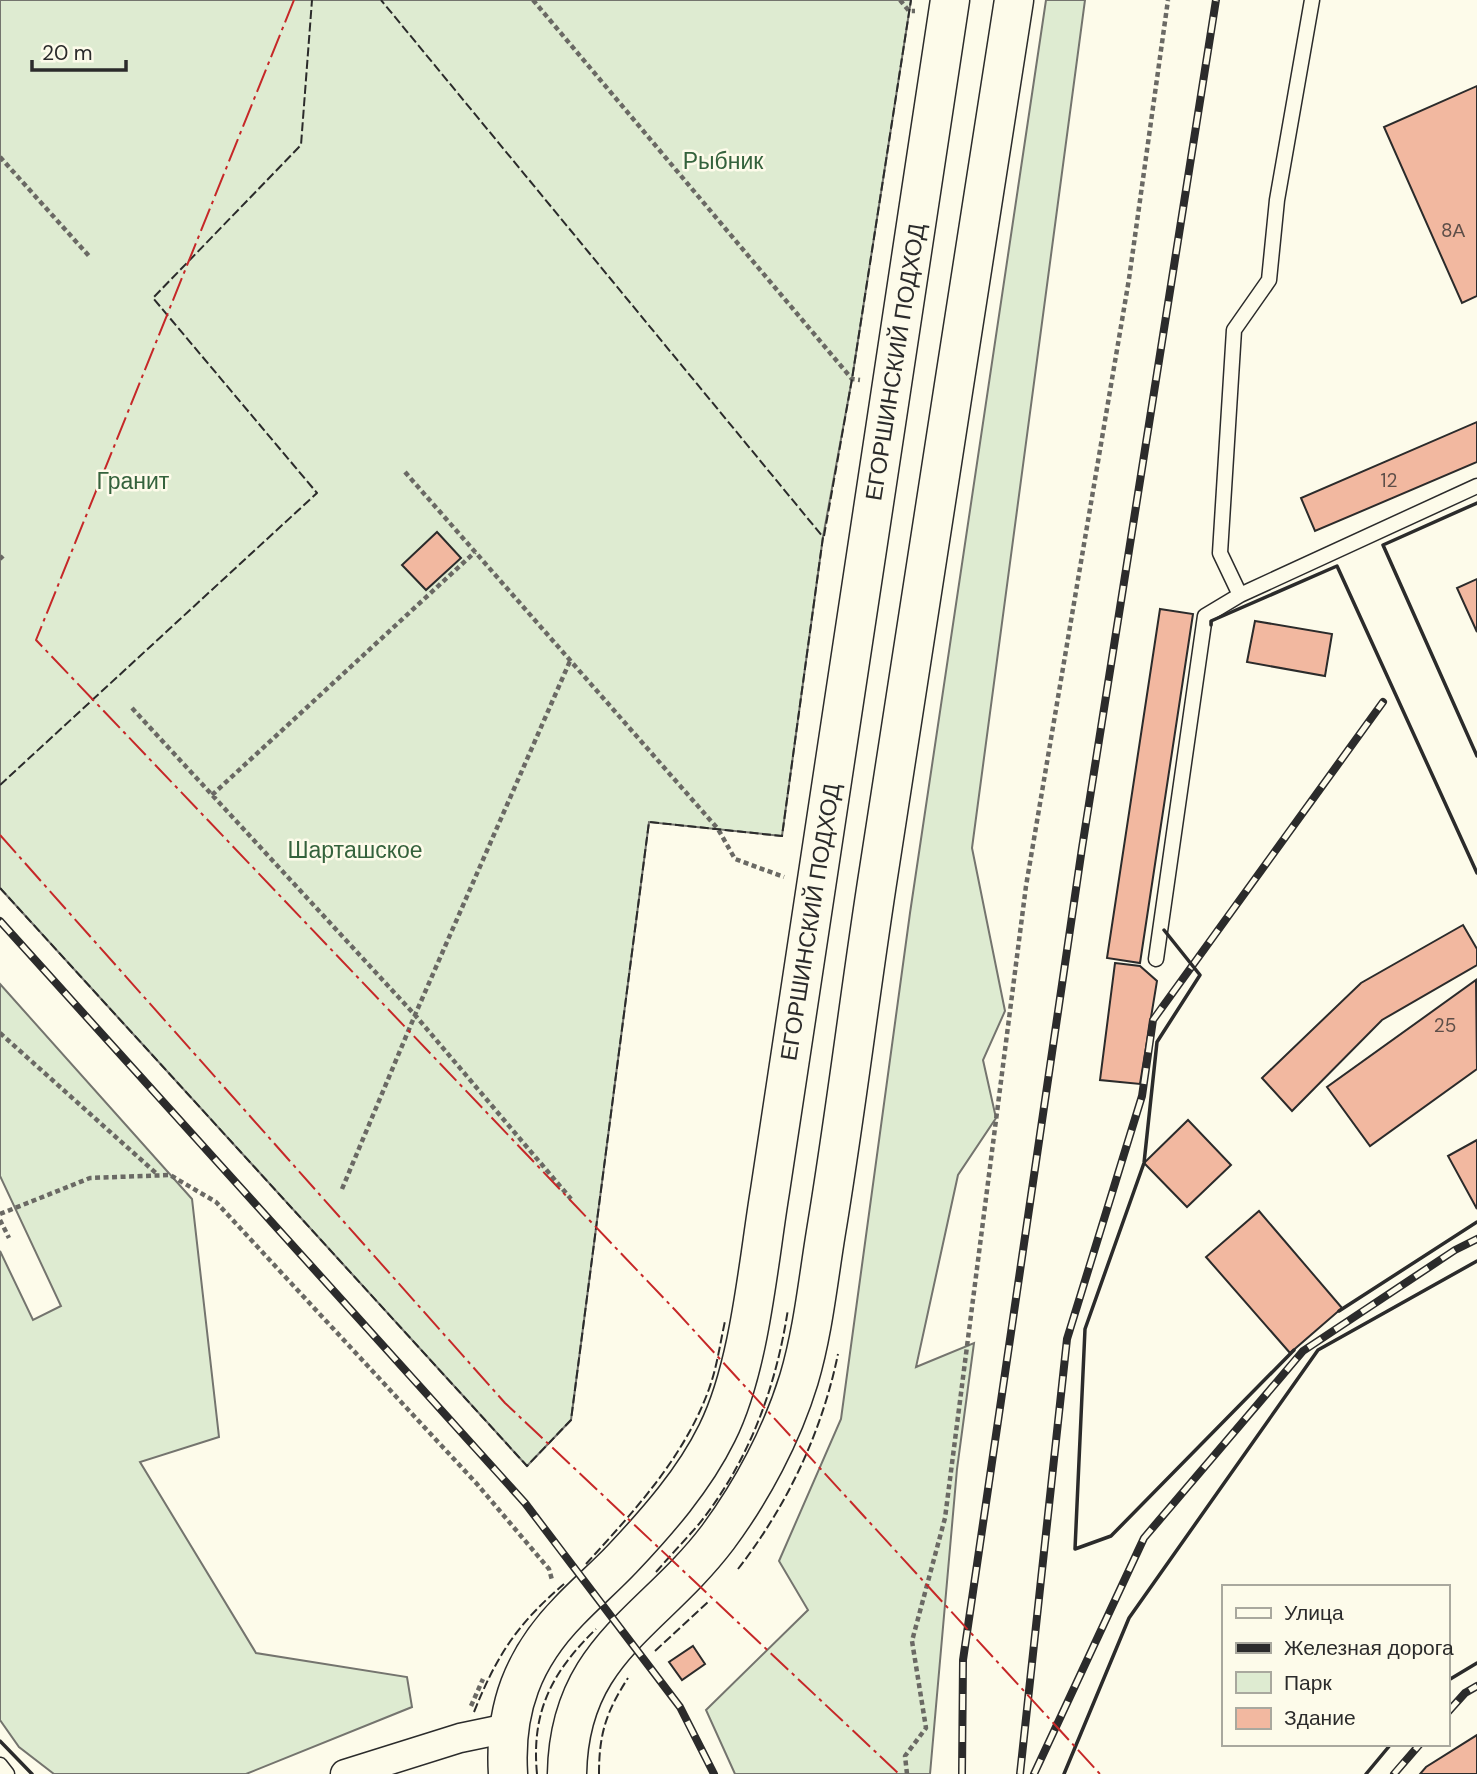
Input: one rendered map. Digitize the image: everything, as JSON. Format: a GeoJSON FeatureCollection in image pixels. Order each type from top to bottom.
{"type":"FeatureCollection","features":[{"type":"Feature","properties":{"kind":"main road","name":"ЕГОРШИНСКИЙ ПОДХОД"},"geometry":{"type":"LineString","coordinates":[[509,1774],[508,1728],[513,1702],[522,1680],[545,1640],[567,1612],[621,1560],[692,1476],[717,1433],[727,1409],[749,1325],[950,0]]}},
{"type":"Feature","properties":{"kind":"main road"},"geometry":{"type":"LineString","coordinates":[[567,1774],[571,1730],[578,1704],[590,1679],[625,1632],[693,1567],[718,1538],[760,1469],[788,1411],[807,1346],[831,1204],[876,886],[1014,0]]}},
{"type":"Feature","properties":{"kind":"street"},"geometry":{"type":"LineString","coordinates":[[345,1774],[460,1738],[508,1728]]}},
{"type":"Feature","properties":{"kind":"lane"},"geometry":{"type":"LineString","coordinates":[[1240,595],[1220,553],[1234,330],[1269,280],[1277,200],[1312,0]]}},
{"type":"Feature","properties":{"kind":"lane"},"geometry":{"type":"LineString","coordinates":[[1156,959],[1205,616],[1240,595],[1477,486]]}},
{"type":"Feature","properties":{"kind":"lane"},"geometry":{"type":"LineString","coordinates":[[0,1765],[7,1774]]}},
{"type":"Feature","properties":{"kind":"path"},"geometry":{"type":"LineString","coordinates":[[533,0],[852,379],[892,382]]}},
{"type":"Feature","properties":{"kind":"path"},"geometry":{"type":"LineString","coordinates":[[907,1774],[905,1756],[926,1728],[912,1641],[945,1518],[1026,886],[1129,279],[1168,0]]}},
{"type":"Feature","properties":{"kind":"path"},"geometry":{"type":"LineString","coordinates":[[0,157],[89,256]]}},
{"type":"Feature","properties":{"kind":"path"},"geometry":{"type":"LineString","coordinates":[[405,472],[718,829],[735,859],[815,888]]}},
{"type":"Feature","properties":{"kind":"path"},"geometry":{"type":"LineString","coordinates":[[212,795],[475,552]]}},
{"type":"Feature","properties":{"kind":"path"},"geometry":{"type":"LineString","coordinates":[[342,1189],[415,1014],[570,661]]}},
{"type":"Feature","properties":{"kind":"path"},"geometry":{"type":"LineString","coordinates":[[132,708],[415,1014],[571,1199]]}},
{"type":"Feature","properties":{"kind":"path"},"geometry":{"type":"LineString","coordinates":[[0,1033],[158,1175]]}},
{"type":"Feature","properties":{"kind":"path"},"geometry":{"type":"LineString","coordinates":[[9,1238],[0,1217],[90,1178],[170,1175],[216,1202],[499,1509],[549,1569],[554,1584]]}},
{"type":"Feature","properties":{"kind":"path"},"geometry":{"type":"LineString","coordinates":[[460,1738],[485,1674]]}},
{"type":"Feature","properties":{"kind":"green space","name":"Шарташское"},"geometry":{"type":"Polygon","coordinates":[[[0,0],[911,0],[852,379],[823,537],[782,836],[649,822],[571,1420],[527,1466],[0,888],[0,0]]]}},
{"type":"Feature","properties":{"kind":"green space"},"geometry":{"type":"Polygon","coordinates":[[[1046,0],[1085,0],[972,848],[1005,1011],[983,1060],[996,1118],[958,1175],[916,1367],[974,1343],[957,1469],[930,1774],[735,1774],[706,1710],[808,1610],[779,1561],[841,1419],[910,913],[1046,0]]]}},
{"type":"Feature","properties":{"kind":"green space"},"geometry":{"type":"Polygon","coordinates":[[[0,984],[192,1199],[219,1437],[140,1462],[256,1653],[407,1677],[412,1707],[246,1774],[54,1774],[19,1747],[0,1720],[0,1251],[33,1320],[61,1306],[0,1176],[0,984]]]}},
{"type":"Feature","properties":{"kind":"building"},"geometry":{"type":"Polygon","coordinates":[[[1477,86],[1477,296],[1462,303],[1384,127],[1477,86]]]}},
{"type":"Feature","properties":{"kind":"building"},"geometry":{"type":"Polygon","coordinates":[[[1477,422],[1477,462],[1315,531],[1301,498],[1477,422]]]}},
{"type":"Feature","properties":{"kind":"building"},"geometry":{"type":"Polygon","coordinates":[[[437,532],[461,558],[426,590],[402,565],[437,532]]]}},
{"type":"Feature","properties":{"kind":"building"},"geometry":{"type":"Polygon","coordinates":[[[1477,579],[1477,632],[1457,588],[1477,579]]]}},
{"type":"Feature","properties":{"kind":"building"},"geometry":{"type":"Polygon","coordinates":[[[1160,609],[1193,614],[1140,963],[1107,958],[1160,609]]]}},
{"type":"Feature","properties":{"kind":"building"},"geometry":{"type":"Polygon","coordinates":[[[1255,621],[1332,634],[1325,676],[1247,662],[1255,621]]]}},
{"type":"Feature","properties":{"kind":"building"},"geometry":{"type":"Polygon","coordinates":[[[1463,925],[1477,949],[1477,965],[1382,1020],[1292,1111],[1262,1078],[1361,983],[1463,925]]]}},
{"type":"Feature","properties":{"kind":"building"},"geometry":{"type":"Polygon","coordinates":[[[1115,963],[1140,966],[1157,981],[1140,1084],[1100,1080],[1115,963]]]}},
{"type":"Feature","properties":{"kind":"building"},"geometry":{"type":"Polygon","coordinates":[[[1476,980],[1477,1069],[1370,1146],[1327,1087],[1476,980]]]}},
{"type":"Feature","properties":{"kind":"building"},"geometry":{"type":"Polygon","coordinates":[[[1188,1120],[1231,1165],[1187,1207],[1144,1163],[1188,1120]]]}},
{"type":"Feature","properties":{"kind":"building"},"geometry":{"type":"Polygon","coordinates":[[[1477,1140],[1477,1209],[1448,1156],[1477,1140]]]}},
{"type":"Feature","properties":{"kind":"building"},"geometry":{"type":"Polygon","coordinates":[[[1259,1211],[1342,1308],[1290,1353],[1206,1257],[1259,1211]]]}},
{"type":"Feature","properties":{"kind":"building"},"geometry":{"type":"Polygon","coordinates":[[[693,1646],[705,1664],[682,1680],[669,1662],[693,1646]]]}},
{"type":"Feature","properties":{"kind":"building"},"geometry":{"type":"Polygon","coordinates":[[[1477,1735],[1477,1774],[1420,1774],[1426,1767],[1477,1735]]]}},
{"type":"Feature","properties":{"kind":"railway"},"geometry":{"type":"LineString","coordinates":[[962,1774],[963,1660],[1082,848],[1216,0]]}},
{"type":"Feature","properties":{"kind":"railway"},"geometry":{"type":"LineString","coordinates":[[1020,1774],[1067,1339],[1142,1096],[1153,1020],[1383,702]]}},
{"type":"Feature","properties":{"kind":"railway"},"geometry":{"type":"LineString","coordinates":[[0,921],[525,1503],[680,1707],[714,1774]]}},
{"type":"Feature","properties":{"kind":"railway"},"geometry":{"type":"LineString","coordinates":[[1034,1774],[1144,1538],[1303,1351],[1455,1250],[1477,1239]]}},
{"type":"Feature","properties":{"kind":"railway"},"geometry":{"type":"LineString","coordinates":[[1449,1711],[1465,1693],[1477,1686]]}},
{"type":"Feature","properties":{"kind":"railway"},"geometry":{"type":"LineString","coordinates":[[1394,1774],[1418,1746]]}},
{"type":"Feature","properties":{"kind":"fence"},"geometry":{"type":"LineString","coordinates":[[0,785],[317,493],[153,298],[301,145],[312,0]]}},
{"type":"Feature","properties":{"kind":"fence"},"geometry":{"type":"LineString","coordinates":[[0,888],[527,1466],[571,1420],[649,822],[782,836],[823,537],[381,0]]}},
{"type":"Feature","properties":{"kind":"fence"},"geometry":{"type":"LineString","coordinates":[[824,536],[852,379],[911,0]]}},
{"type":"Feature","properties":{"kind":"fence"},"geometry":{"type":"LineString","coordinates":[[656,1572],[717,1500],[746,1449],[768,1395],[788,1309]]}},
{"type":"Feature","properties":{"kind":"fence"},"geometry":{"type":"LineString","coordinates":[[586,1564],[656,1482],[686,1438],[712,1381],[725,1321]]}},
{"type":"Feature","properties":{"kind":"fence"},"geometry":{"type":"LineString","coordinates":[[738,1569],[772,1520],[800,1467],[823,1412],[838,1354]]}},
{"type":"Feature","properties":{"kind":"fence"},"geometry":{"type":"LineString","coordinates":[[474,1712],[491,1674],[510,1642],[533,1613],[564,1584]]}},
{"type":"Feature","properties":{"kind":"fence"},"geometry":{"type":"LineString","coordinates":[[655,1651],[708,1602]]}},
{"type":"Feature","properties":{"kind":"fence"},"geometry":{"type":"LineString","coordinates":[[537,1774],[538,1731],[548,1694],[567,1661],[596,1629]]}},
{"type":"Feature","properties":{"kind":"fence"},"geometry":{"type":"LineString","coordinates":[[599,1774],[600,1747],[605,1724],[628,1678]]}},
{"type":"Feature","properties":{"kind":"wall"},"geometry":{"type":"LineString","coordinates":[[1477,503],[1383,545],[1477,756]]}},
{"type":"Feature","properties":{"kind":"wall"},"geometry":{"type":"LineString","coordinates":[[1211,625],[1211,621],[1337,566],[1477,873]]}},
{"type":"Feature","properties":{"kind":"wall"},"geometry":{"type":"LineString","coordinates":[[1164,930],[1200,975],[1157,1042],[1144,1163],[1085,1329],[1075,1549],[1111,1536],[1294,1350]]}},
{"type":"Feature","properties":{"kind":"wall"},"geometry":{"type":"LineString","coordinates":[[1339,1311],[1477,1222]]}},
{"type":"Feature","properties":{"kind":"wall"},"geometry":{"type":"LineString","coordinates":[[1064,1774],[1129,1618],[1318,1350],[1477,1261]]}},
{"type":"Feature","properties":{"kind":"wall"},"geometry":{"type":"LineString","coordinates":[[1449,1680],[1477,1663]]}},
{"type":"Feature","properties":{"kind":"wall"},"geometry":{"type":"LineString","coordinates":[[0,1741],[32,1774]]}},
{"type":"Feature","properties":{"kind":"wall"},"geometry":{"type":"LineString","coordinates":[[1366,1774],[1389,1746]]}},
{"type":"Feature","properties":{"kind":"power"},"geometry":{"type":"LineString","coordinates":[[294,0],[36,640],[676,1311],[1100,1774]]}},
{"type":"Feature","properties":{"kind":"power"},"geometry":{"type":"LineString","coordinates":[[0,835],[505,1403],[899,1774]]}},
{"type":"Feature","properties":{"kind":"park label","name":"Рыбник"},"geometry":{"type":"Point","coordinates":[723,161]}},
{"type":"Feature","properties":{"kind":"park label","name":"Гранит"},"geometry":{"type":"Point","coordinates":[133,481]}}]}
